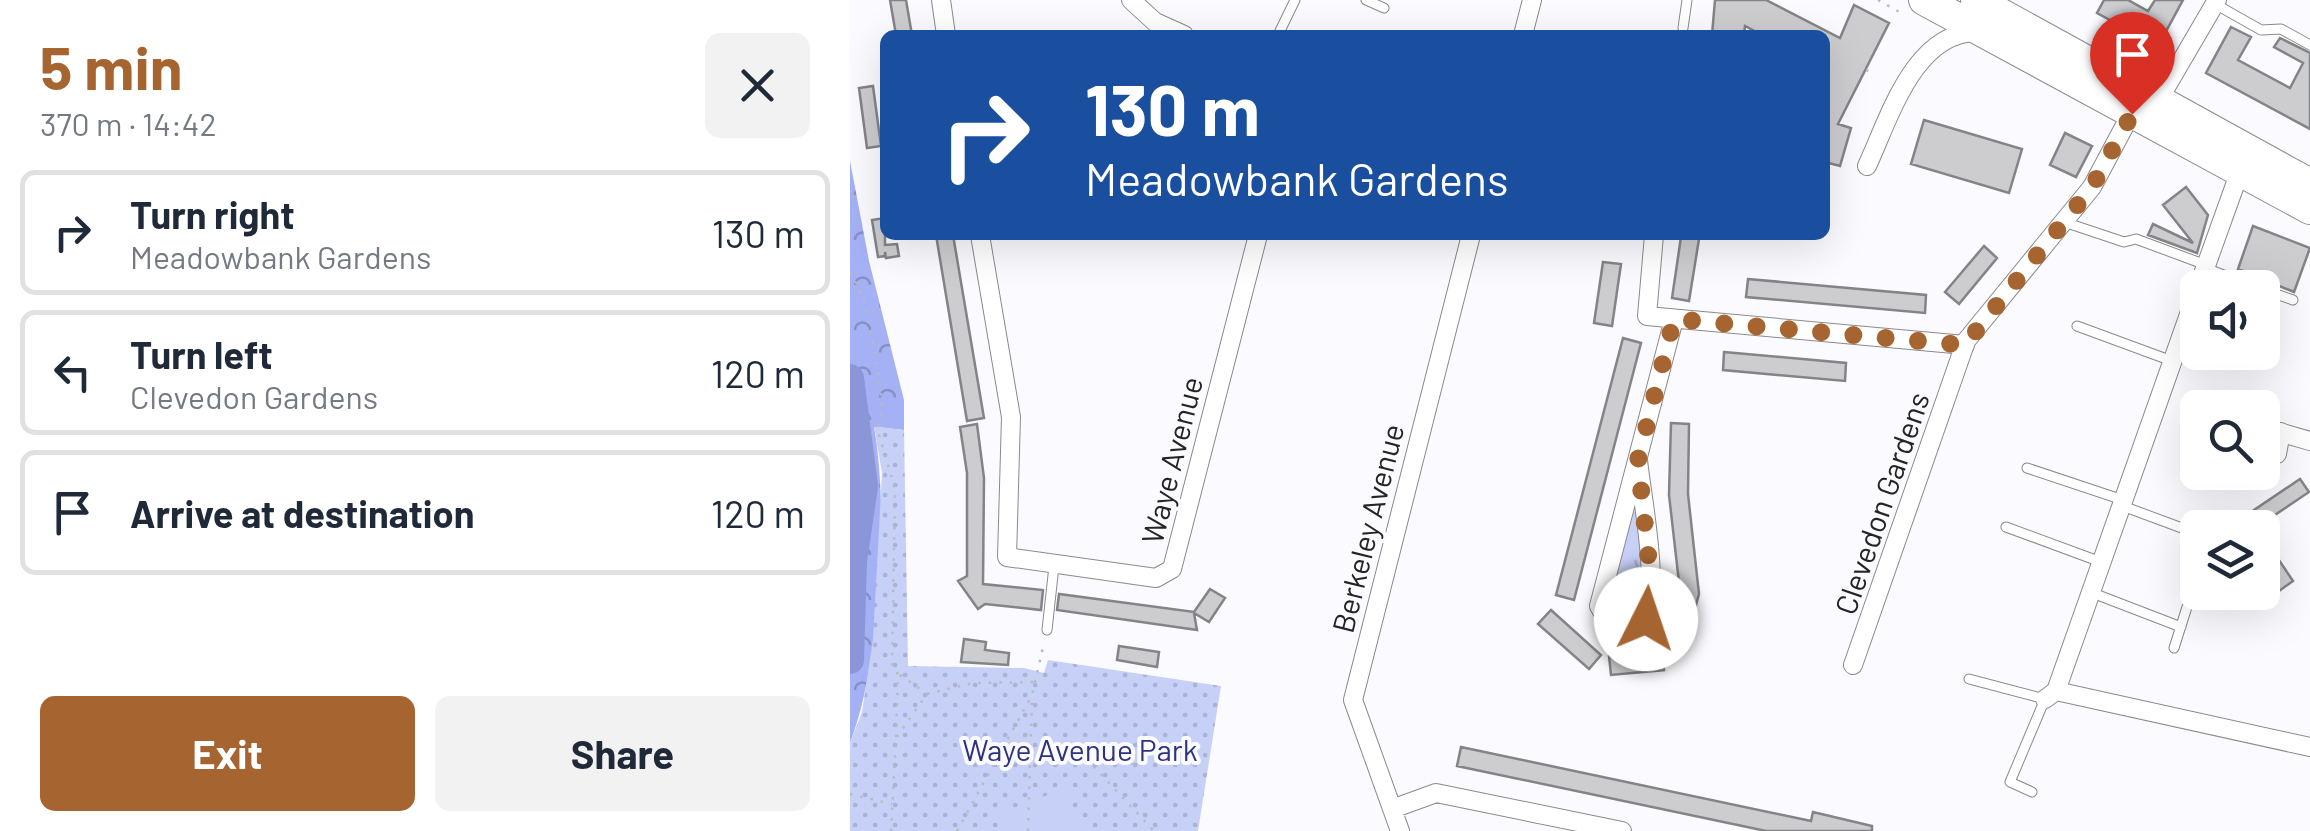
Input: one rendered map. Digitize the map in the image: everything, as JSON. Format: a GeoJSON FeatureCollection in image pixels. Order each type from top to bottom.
{"type":"FeatureCollection","features":[{"type":"Feature","properties":{"kind":"highway"},"geometry":{"type":"LineString","coordinates":[[1924,0],[1964,8],[2145,107],[2240,172],[2310,209]]}},
{"type":"Feature","properties":{"kind":"highway"},"geometry":{"type":"LineString","coordinates":[[1964,8],[1983,32],[2310,184]]}},
{"type":"Feature","properties":{"kind":"street"},"geometry":{"type":"LineString","coordinates":[[941,0],[945,30]]}},
{"type":"Feature","properties":{"kind":"street"},"geometry":{"type":"LineString","coordinates":[[1131,0],[1155,22],[1173,30]]}},
{"type":"Feature","properties":{"kind":"street"},"geometry":{"type":"LineString","coordinates":[[1524,30],[1532,0]]}},
{"type":"Feature","properties":{"kind":"street","name":"Clevedon Gardens"},"geometry":{"type":"LineString","coordinates":[[1853,666],[1965,345],[2092,187],[2216,2]]}},
{"type":"Feature","properties":{"kind":"street"},"geometry":{"type":"LineString","coordinates":[[1867,166],[1918,65],[1964,8]]}},
{"type":"Feature","properties":{"kind":"street"},"geometry":{"type":"LineString","coordinates":[[1936,46],[1959,34],[1983,32]]}},
{"type":"Feature","properties":{"kind":"street"},"geometry":{"type":"LineString","coordinates":[[2205,270],[2240,172]]}},
{"type":"Feature","properties":{"kind":"street","name":"Waye Avenue"},"geometry":{"type":"LineString","coordinates":[[981,240],[1011,417],[1007,557],[1156,578],[1172,569],[1257,240]]}},
{"type":"Feature","properties":{"kind":"street","name":"Berkeley Avenue"},"geometry":{"type":"LineString","coordinates":[[1400,831],[1356,715],[1354,691],[1470,240]]}},
{"type":"Feature","properties":{"kind":"street"},"geometry":{"type":"LineString","coordinates":[[1653,240],[1644,313],[1965,345]]}},
{"type":"Feature","properties":{"kind":"street"},"geometry":{"type":"LineString","coordinates":[[1638,460],[1652,591],[1646,619],[1640,624],[1605,616],[1599,606],[1674,319]]}},
{"type":"Feature","properties":{"kind":"street"},"geometry":{"type":"LineString","coordinates":[[2180,339],[2051,695],[2310,747]]}},
{"type":"Feature","properties":{"kind":"street"},"geometry":{"type":"LineString","coordinates":[[2280,432],[2310,442]]}},
{"type":"Feature","properties":{"kind":"street"},"geometry":{"type":"LineString","coordinates":[[1392,809],[1436,793],[1622,831]]}},
{"type":"Feature","properties":{"kind":"lane"},"geometry":{"type":"LineString","coordinates":[[1280,30],[1295,0]]}},
{"type":"Feature","properties":{"kind":"lane"},"geometry":{"type":"LineString","coordinates":[[1366,0],[1384,8]]}},
{"type":"Feature","properties":{"kind":"lane"},"geometry":{"type":"LineString","coordinates":[[1682,28],[1686,0]]}},
{"type":"Feature","properties":{"kind":"lane"},"geometry":{"type":"LineString","coordinates":[[2216,2],[2261,30],[2281,29],[2310,45]]}},
{"type":"Feature","properties":{"kind":"lane"},"geometry":{"type":"LineString","coordinates":[[2064,222],[2124,242],[2136,239],[2216,270]]}},
{"type":"Feature","properties":{"kind":"lane"},"geometry":{"type":"LineString","coordinates":[[2280,295],[2293,300]]}},
{"type":"Feature","properties":{"kind":"lane"},"geometry":{"type":"LineString","coordinates":[[2077,326],[2172,361]]}},
{"type":"Feature","properties":{"kind":"lane"},"geometry":{"type":"LineString","coordinates":[[2027,468],[2180,527]]}},
{"type":"Feature","properties":{"kind":"lane"},"geometry":{"type":"LineString","coordinates":[[2006,527],[2101,562]]}},
{"type":"Feature","properties":{"kind":"lane"},"geometry":{"type":"LineString","coordinates":[[1046,630],[1054,566]]}},
{"type":"Feature","properties":{"kind":"lane"},"geometry":{"type":"LineString","coordinates":[[2089,591],[2181,627]]}},
{"type":"Feature","properties":{"kind":"lane"},"geometry":{"type":"LineString","coordinates":[[2174,648],[2186,610]]}},
{"type":"Feature","properties":{"kind":"lane"},"geometry":{"type":"LineString","coordinates":[[1970,679],[2051,695],[2010,782],[2032,792]]}},
{"type":"Feature","properties":{"kind":"path"},"geometry":{"type":"LineString","coordinates":[[1866,70],[1874,74]]}},
{"type":"Feature","properties":{"kind":"path"},"geometry":{"type":"LineString","coordinates":[[850,272],[863,296],[876,357],[882,404],[878,431],[894,489],[892,666],[928,694]]}},
{"type":"Feature","properties":{"kind":"path"},"geometry":{"type":"LineString","coordinates":[[957,831],[1032,695],[1046,630]]}},
{"type":"Feature","properties":{"kind":"path"},"geometry":{"type":"LineString","coordinates":[[891,831],[898,674]]}},
{"type":"Feature","properties":{"kind":"path"},"geometry":{"type":"LineString","coordinates":[[896,738],[928,694],[1003,680],[1036,682]]}},
{"type":"Feature","properties":{"kind":"path"},"geometry":{"type":"LineString","coordinates":[[1028,831],[1032,695]]}},
{"type":"Feature","properties":{"kind":"path"},"geometry":{"type":"LineString","coordinates":[[1142,744],[1094,767],[1154,831]]}},
{"type":"Feature","properties":{"kind":"path"},"geometry":{"type":"LineString","coordinates":[[1108,747],[1108,758]]}},
{"type":"Feature","properties":{"kind":"path"},"geometry":{"type":"LineString","coordinates":[[1126,751],[1132,765]]}},
{"type":"Feature","properties":{"kind":"path"},"geometry":{"type":"LineString","coordinates":[[850,794],[892,804]]}},
{"type":"Feature","properties":{"kind":"green space"},"geometry":{"type":"Polygon","coordinates":[[[850,161],[869,261],[904,400],[904,430],[874,427],[881,501],[879,586],[869,672],[850,743],[850,161]]]}},
{"type":"Feature","properties":{"kind":"green space","name":"Waye Avenue Park"},"geometry":{"type":"Polygon","coordinates":[[[874,426],[904,430],[908,666],[1024,668],[1044,673],[1048,660],[1221,686],[1198,831],[850,831],[850,743],[862,712],[873,639],[882,473],[874,426]]]}},
{"type":"Feature","properties":{"kind":"green space"},"geometry":{"type":"Polygon","coordinates":[[[1631,511],[1636,512],[1646,591],[1640,614],[1610,612],[1607,599],[1631,511]]]}},
{"type":"Feature","properties":{"kind":"green space"},"geometry":{"type":"Polygon","coordinates":[[[1066,788],[1082,831],[1004,831],[997,815],[1066,788]]]}},
{"type":"Feature","properties":{"kind":"building"},"geometry":{"type":"Polygon","coordinates":[[[890,0],[906,0],[911,30],[895,30],[890,0]]]}},
{"type":"Feature","properties":{"kind":"building"},"geometry":{"type":"Polygon","coordinates":[[[1715,0],[1766,0],[1824,30],[1753,30],[1745,26],[1745,30],[1712,30],[1715,0]]]}},
{"type":"Feature","properties":{"kind":"building"},"geometry":{"type":"Polygon","coordinates":[[[2104,0],[2128,0],[2148,11],[2155,0],[2183,0],[2158,46],[2097,13],[2104,0]]]}},
{"type":"Feature","properties":{"kind":"building"},"geometry":{"type":"Polygon","coordinates":[[[1854,5],[1889,23],[1838,124],[1851,128],[1840,166],[1830,163],[1830,33],[1840,38],[1854,5]]]}},
{"type":"Feature","properties":{"kind":"building"},"geometry":{"type":"Polygon","coordinates":[[[2231,27],[2251,37],[2238,60],[2290,88],[2303,63],[2274,47],[2280,38],[2310,53],[2310,129],[2206,73],[2231,27]]]}},
{"type":"Feature","properties":{"kind":"building"},"geometry":{"type":"Polygon","coordinates":[[[873,86],[880,146],[867,148],[859,88],[873,86]]]}},
{"type":"Feature","properties":{"kind":"building"},"geometry":{"type":"Polygon","coordinates":[[[1924,120],[2022,149],[2009,193],[1911,164],[1924,120]]]}},
{"type":"Feature","properties":{"kind":"building"},"geometry":{"type":"Polygon","coordinates":[[[2065,133],[2092,146],[2076,177],[2050,165],[2065,133]]]}},
{"type":"Feature","properties":{"kind":"building"},"geometry":{"type":"Polygon","coordinates":[[[2186,187],[2208,215],[2197,253],[2148,235],[2153,224],[2193,243],[2163,205],[2186,187]]]}},
{"type":"Feature","properties":{"kind":"building"},"geometry":{"type":"Polygon","coordinates":[[[880,219],[880,240],[885,240],[885,245],[897,244],[899,256],[886,258],[885,252],[885,256],[878,257],[872,220],[880,219]]]}},
{"type":"Feature","properties":{"kind":"building"},"geometry":{"type":"Polygon","coordinates":[[[2253,226],[2310,248],[2294,292],[2280,286],[2280,270],[2238,269],[2253,226]]]}},
{"type":"Feature","properties":{"kind":"building"},"geometry":{"type":"Polygon","coordinates":[[[937,240],[954,240],[984,418],[967,421],[937,240]]]}},
{"type":"Feature","properties":{"kind":"building"},"geometry":{"type":"Polygon","coordinates":[[[1681,240],[1699,240],[1689,301],[1672,298],[1681,240]]]}},
{"type":"Feature","properties":{"kind":"building"},"geometry":{"type":"Polygon","coordinates":[[[1984,246],[1997,258],[1959,304],[1945,292],[1984,246]]]}},
{"type":"Feature","properties":{"kind":"building"},"geometry":{"type":"Polygon","coordinates":[[[1603,262],[1621,264],[1612,326],[1594,323],[1603,262]]]}},
{"type":"Feature","properties":{"kind":"building"},"geometry":{"type":"Polygon","coordinates":[[[1748,279],[1926,295],[1925,313],[1746,297],[1748,279]]]}},
{"type":"Feature","properties":{"kind":"building"},"geometry":{"type":"Polygon","coordinates":[[[1623,338],[1641,343],[1574,600],[1556,595],[1623,338]]]}},
{"type":"Feature","properties":{"kind":"building"},"geometry":{"type":"Polygon","coordinates":[[[1724,352],[1846,363],[1845,381],[1723,370],[1724,352]]]}},
{"type":"Feature","properties":{"kind":"building"},"geometry":{"type":"Polygon","coordinates":[[[1671,423],[1689,424],[1688,494],[1699,594],[1684,648],[1666,643],[1680,591],[1669,495],[1671,423]]]}},
{"type":"Feature","properties":{"kind":"building"},"geometry":{"type":"Polygon","coordinates":[[[977,424],[984,478],[983,584],[1043,590],[1041,610],[985,604],[978,609],[958,581],[967,576],[967,473],[960,427],[977,424]]]}},
{"type":"Feature","properties":{"kind":"building"},"geometry":{"type":"Polygon","coordinates":[[[2300,479],[2309,492],[2280,512],[2254,510],[2300,479]]]}},
{"type":"Feature","properties":{"kind":"building"},"geometry":{"type":"Polygon","coordinates":[[[2280,562],[2293,581],[2280,590],[2280,562]]]}},
{"type":"Feature","properties":{"kind":"building"},"geometry":{"type":"Polygon","coordinates":[[[1210,589],[1225,598],[1209,622],[1194,613],[1197,630],[1057,610],[1059,594],[1194,612],[1210,589]]]}},
{"type":"Feature","properties":{"kind":"building"},"geometry":{"type":"Polygon","coordinates":[[[1551,610],[1601,655],[1589,669],[1538,624],[1551,610]]]}},
{"type":"Feature","properties":{"kind":"building"},"geometry":{"type":"Polygon","coordinates":[[[964,639],[986,642],[985,650],[1009,653],[1008,665],[961,662],[964,639]]]}},
{"type":"Feature","properties":{"kind":"building"},"geometry":{"type":"Polygon","coordinates":[[[1119,646],[1159,652],[1157,667],[1117,660],[1119,646]]]}},
{"type":"Feature","properties":{"kind":"building"},"geometry":{"type":"Polygon","coordinates":[[[1662,651],[1664,670],[1611,675],[1609,656],[1662,651]]]}},
{"type":"Feature","properties":{"kind":"building"},"geometry":{"type":"Polygon","coordinates":[[[1461,747],[1811,821],[1813,812],[1872,826],[1872,831],[1766,831],[1457,766],[1461,747]]]}},
{"type":"Feature","properties":{"kind":"waterway"},"geometry":{"type":"LineString","coordinates":[[850,378],[864,486],[853,561],[850,660]]}},
{"type":"Feature","properties":{"kind":"route"},"geometry":{"type":"LineString","coordinates":[[1646,619],[1652,591],[1638,460],[1674,319],[1965,345],[2092,187],[2132,114]]}}]}
